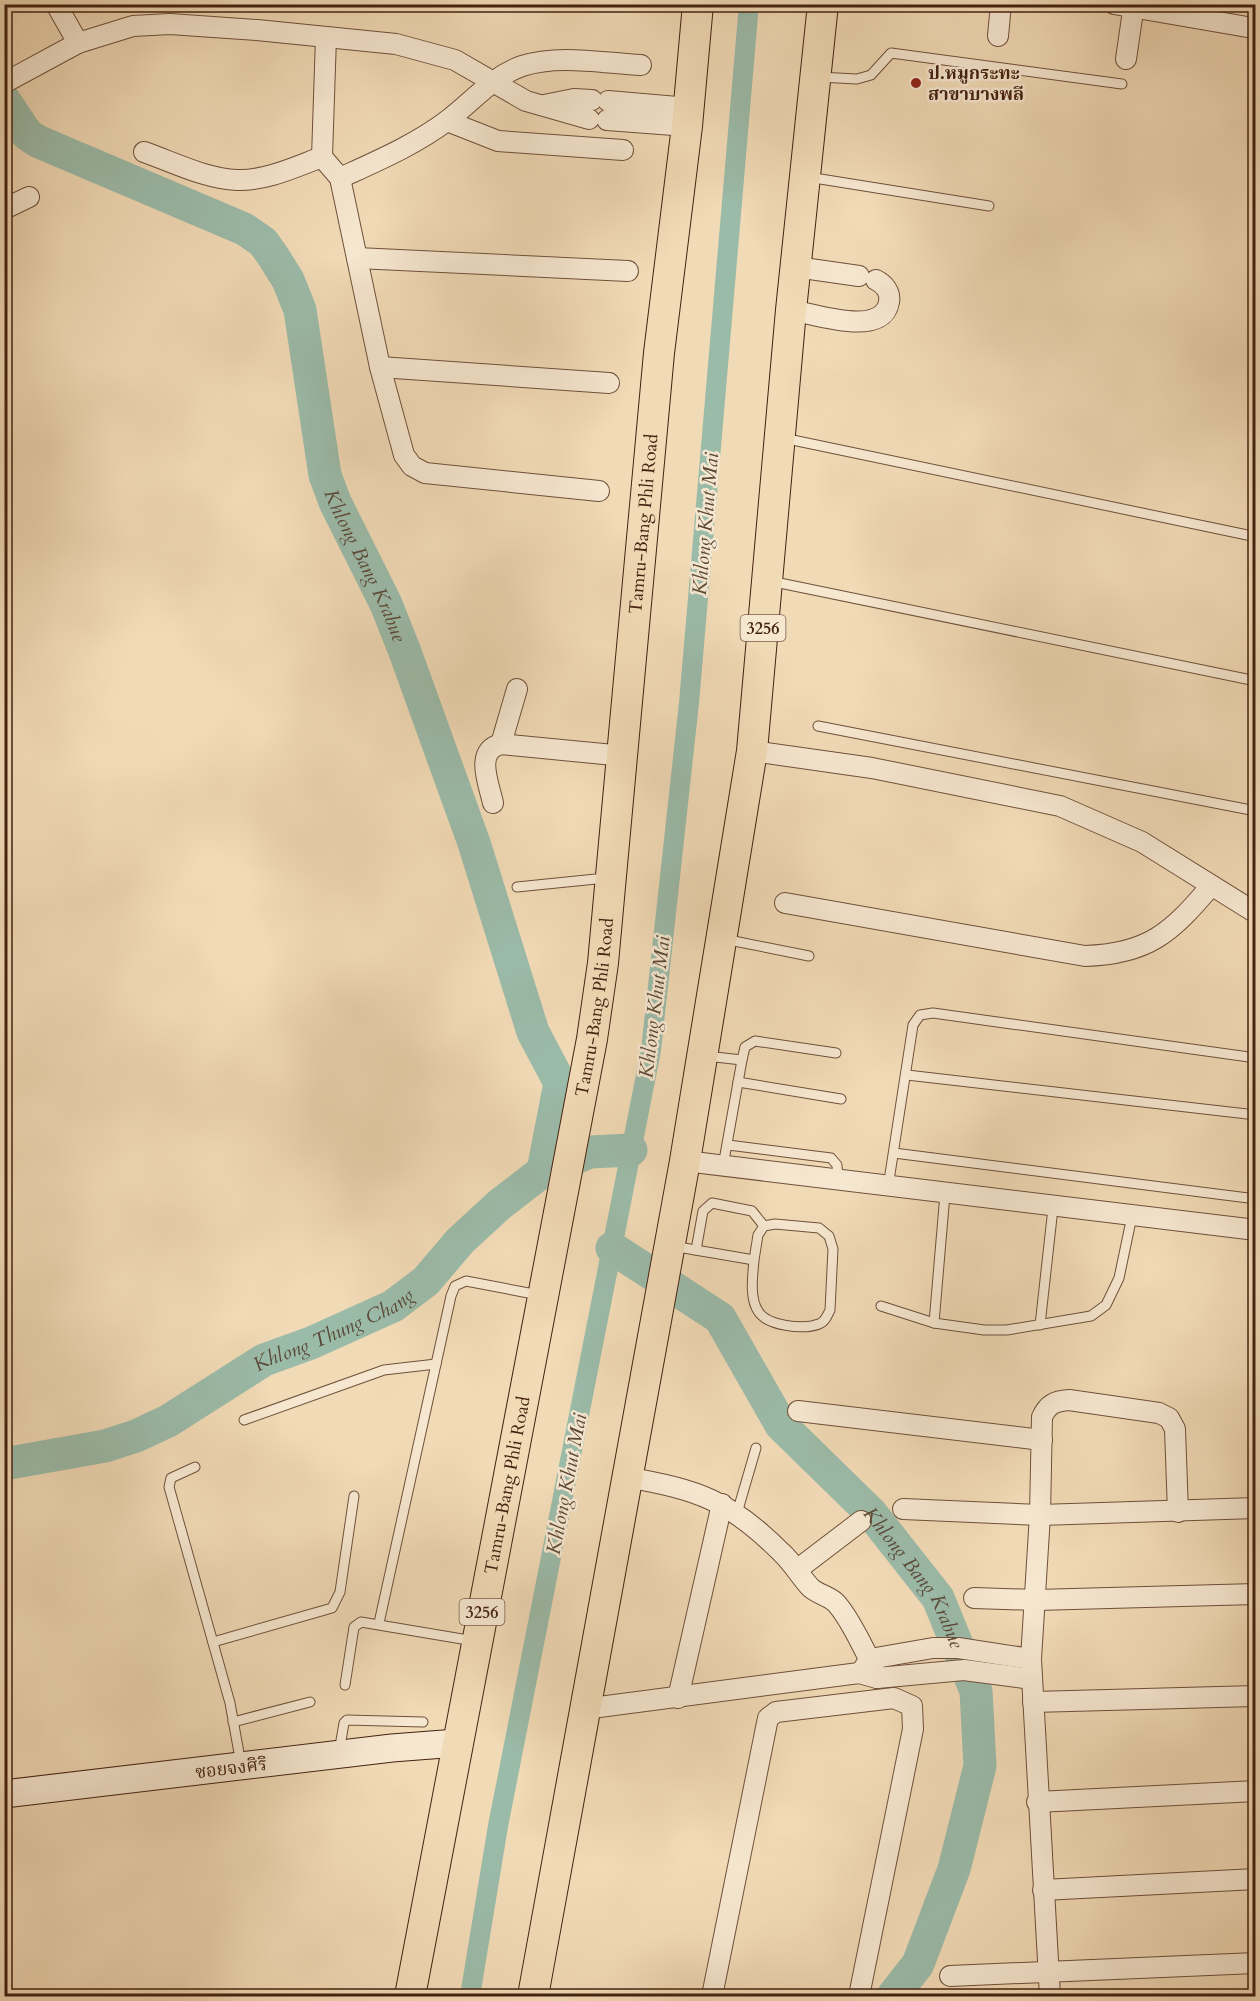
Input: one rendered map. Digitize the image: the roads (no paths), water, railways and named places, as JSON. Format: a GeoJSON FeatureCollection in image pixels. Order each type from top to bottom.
{"type":"FeatureCollection","features":[{"type":"Feature","properties":{"kind":"main road","name":"3256"},"geometry":{"type":"LineString","coordinates":[[533,1996],[651,1347],[679,1248],[686,1161],[752,751],[796,267],[823,4]]}},
{"type":"Feature","properties":{"kind":"main road","name":"Tamru-Bang Phli Road"},"geometry":{"type":"LineString","coordinates":[[410,1996],[602,974],[624,756],[659,353],[688,117],[693,6]]}},
{"type":"Feature","properties":{"kind":"street"},"geometry":{"type":"LineString","coordinates":[[56,4],[78,43]]}},
{"type":"Feature","properties":{"kind":"street"},"geometry":{"type":"LineString","coordinates":[[998,36],[1001,4]]}},
{"type":"Feature","properties":{"kind":"street"},"geometry":{"type":"LineString","coordinates":[[1114,4],[1253,28]]}},
{"type":"Feature","properties":{"kind":"street"},"geometry":{"type":"LineString","coordinates":[[1126,59],[1134,6]]}},
{"type":"Feature","properties":{"kind":"street"},"geometry":{"type":"LineString","coordinates":[[4,83],[78,43],[133,26],[170,24],[396,44],[455,60],[491,83],[526,101],[544,105],[574,99],[599,110],[688,117]]}},
{"type":"Feature","properties":{"kind":"street"},"geometry":{"type":"LineString","coordinates":[[326,37],[322,157],[340,178],[380,367],[404,455],[412,466],[425,473],[599,491]]}},
{"type":"Feature","properties":{"kind":"street"},"geometry":{"type":"LineString","coordinates":[[340,178],[400,151],[447,121],[491,83],[522,67],[550,61],[641,65]]}},
{"type":"Feature","properties":{"kind":"street"},"geometry":{"type":"LineString","coordinates":[[447,121],[498,141],[624,150]]}},
{"type":"Feature","properties":{"kind":"street"},"geometry":{"type":"LineString","coordinates":[[144,152],[219,178],[239,180],[276,175],[322,157]]}},
{"type":"Feature","properties":{"kind":"street"},"geometry":{"type":"LineString","coordinates":[[4,209],[29,197]]}},
{"type":"Feature","properties":{"kind":"street"},"geometry":{"type":"LineString","coordinates":[[357,258],[628,271]]}},
{"type":"Feature","properties":{"kind":"street"},"geometry":{"type":"LineString","coordinates":[[792,310],[860,323],[874,321],[887,310],[890,300],[885,285],[868,278],[796,267]]}},
{"type":"Feature","properties":{"kind":"street"},"geometry":{"type":"LineString","coordinates":[[380,367],[609,383]]}},
{"type":"Feature","properties":{"kind":"street"},"geometry":{"type":"LineString","coordinates":[[501,744],[517,689]]}},
{"type":"Feature","properties":{"kind":"street"},"geometry":{"type":"LineString","coordinates":[[494,803],[485,765],[486,754],[492,746],[501,744],[624,756]]}},
{"type":"Feature","properties":{"kind":"street"},"geometry":{"type":"LineString","coordinates":[[752,751],[872,768],[1060,806],[1142,842],[1210,887],[1256,913]]}},
{"type":"Feature","properties":{"kind":"street"},"geometry":{"type":"LineString","coordinates":[[785,903],[1085,956],[1110,955],[1143,947],[1181,922],[1210,887]]}},
{"type":"Feature","properties":{"kind":"street"},"geometry":{"type":"LineString","coordinates":[[686,1161],[1053,1208],[1256,1230]]}},
{"type":"Feature","properties":{"kind":"street"},"geometry":{"type":"LineString","coordinates":[[1050,1996],[1037,1802],[1031,1659],[1040,1515],[1042,1417],[1045,1409],[1058,1401],[1159,1413],[1169,1418],[1175,1429],[1178,1512]]}},
{"type":"Feature","properties":{"kind":"street"},"geometry":{"type":"LineString","coordinates":[[798,1411],[1042,1440]]}},
{"type":"Feature","properties":{"kind":"street"},"geometry":{"type":"LineString","coordinates":[[626,1477],[694,1491],[729,1509],[798,1569],[810,1587],[835,1603],[868,1670]]}},
{"type":"Feature","properties":{"kind":"street"},"geometry":{"type":"LineString","coordinates":[[903,1509],[1040,1515],[1256,1508]]}},
{"type":"Feature","properties":{"kind":"street"},"geometry":{"type":"LineString","coordinates":[[678,1698],[729,1509]]}},
{"type":"Feature","properties":{"kind":"street"},"geometry":{"type":"LineString","coordinates":[[798,1569],[861,1521]]}},
{"type":"Feature","properties":{"kind":"street"},"geometry":{"type":"LineString","coordinates":[[974,1598],[1036,1600],[1256,1594]]}},
{"type":"Feature","properties":{"kind":"street"},"geometry":{"type":"LineString","coordinates":[[868,1670],[933,1648],[958,1647],[1031,1659]]}},
{"type":"Feature","properties":{"kind":"street"},"geometry":{"type":"LineString","coordinates":[[584,1709],[678,1698],[868,1670],[964,1670],[1032,1679]]}},
{"type":"Feature","properties":{"kind":"street"},"geometry":{"type":"LineString","coordinates":[[1033,1702],[1256,1696]]}},
{"type":"Feature","properties":{"kind":"street"},"geometry":{"type":"LineString","coordinates":[[712,1996],[768,1718],[776,1712],[894,1698],[912,1706],[915,1717],[859,1996]]}},
{"type":"Feature","properties":{"kind":"street","name":"ซอยจงศิริ"},"geometry":{"type":"LineString","coordinates":[[4,1794],[339,1754],[457,1743]]}},
{"type":"Feature","properties":{"kind":"street"},"geometry":{"type":"LineString","coordinates":[[1037,1802],[1256,1791]]}},
{"type":"Feature","properties":{"kind":"street"},"geometry":{"type":"LineString","coordinates":[[1043,1890],[1256,1879]]}},
{"type":"Feature","properties":{"kind":"street"},"geometry":{"type":"LineString","coordinates":[[950,1976],[1048,1970],[1256,1963]]}},
{"type":"Feature","properties":{"kind":"lane"},"geometry":{"type":"LineString","coordinates":[[815,77],[857,79],[871,75],[891,53],[1122,84]]}},
{"type":"Feature","properties":{"kind":"lane"},"geometry":{"type":"LineString","coordinates":[[805,177],[989,206]]}},
{"type":"Feature","properties":{"kind":"lane"},"geometry":{"type":"LineString","coordinates":[[781,437],[1252,536]]}},
{"type":"Feature","properties":{"kind":"lane"},"geometry":{"type":"LineString","coordinates":[[767,581],[1256,681]]}},
{"type":"Feature","properties":{"kind":"lane"},"geometry":{"type":"LineString","coordinates":[[818,726],[1256,811]]}},
{"type":"Feature","properties":{"kind":"lane"},"geometry":{"type":"LineString","coordinates":[[517,887],[612,877]]}},
{"type":"Feature","properties":{"kind":"lane"},"geometry":{"type":"LineString","coordinates":[[721,939],[809,956]]}},
{"type":"Feature","properties":{"kind":"lane"},"geometry":{"type":"LineString","coordinates":[[888,1187],[913,1025],[920,1015],[933,1013],[1256,1058]]}},
{"type":"Feature","properties":{"kind":"lane"},"geometry":{"type":"LineString","coordinates":[[723,1166],[745,1047],[755,1041],[836,1053]]}},
{"type":"Feature","properties":{"kind":"lane"},"geometry":{"type":"LineString","coordinates":[[703,1055],[742,1060]]}},
{"type":"Feature","properties":{"kind":"lane"},"geometry":{"type":"LineString","coordinates":[[907,1075],[1256,1115]]}},
{"type":"Feature","properties":{"kind":"lane"},"geometry":{"type":"LineString","coordinates":[[738,1082],[841,1098]]}},
{"type":"Feature","properties":{"kind":"lane"},"geometry":{"type":"LineString","coordinates":[[728,1145],[831,1158],[837,1165],[838,1180]]}},
{"type":"Feature","properties":{"kind":"lane"},"geometry":{"type":"LineString","coordinates":[[894,1153],[1256,1199]]}},
{"type":"Feature","properties":{"kind":"lane"},"geometry":{"type":"LineString","coordinates":[[934,1323],[945,1194]]}},
{"type":"Feature","properties":{"kind":"lane"},"geometry":{"type":"LineString","coordinates":[[753,1260],[679,1248],[703,1211],[712,1203],[752,1211],[764,1226]]}},
{"type":"Feature","properties":{"kind":"lane"},"geometry":{"type":"LineString","coordinates":[[1040,1325],[1053,1208]]}},
{"type":"Feature","properties":{"kind":"lane"},"geometry":{"type":"LineString","coordinates":[[881,1306],[934,1323],[984,1330],[1040,1325],[1091,1316],[1106,1305],[1119,1278],[1132,1216]]}},
{"type":"Feature","properties":{"kind":"lane"},"geometry":{"type":"LineString","coordinates":[[775,1224],[819,1228],[829,1236],[833,1249],[830,1310],[826,1318],[821,1323],[809,1326],[772,1322],[765,1317],[758,1311],[754,1301],[753,1260],[758,1235],[764,1226],[775,1224]]}},
{"type":"Feature","properties":{"kind":"lane"},"geometry":{"type":"LineString","coordinates":[[379,1623],[455,1286],[461,1282],[543,1295]]}},
{"type":"Feature","properties":{"kind":"lane"},"geometry":{"type":"LineString","coordinates":[[244,1420],[384,1370],[436,1364]]}},
{"type":"Feature","properties":{"kind":"lane"},"geometry":{"type":"LineString","coordinates":[[729,1509],[756,1448]]}},
{"type":"Feature","properties":{"kind":"lane"},"geometry":{"type":"LineString","coordinates":[[195,1467],[171,1478],[170,1487],[213,1642],[233,1722],[241,1766]]}},
{"type":"Feature","properties":{"kind":"lane"},"geometry":{"type":"LineString","coordinates":[[213,1642],[332,1608],[340,1592],[354,1496]]}},
{"type":"Feature","properties":{"kind":"lane"},"geometry":{"type":"LineString","coordinates":[[345,1685],[354,1627],[361,1622],[379,1623],[477,1642]]}},
{"type":"Feature","properties":{"kind":"lane"},"geometry":{"type":"LineString","coordinates":[[233,1722],[310,1702]]}},
{"type":"Feature","properties":{"kind":"lane"},"geometry":{"type":"LineString","coordinates":[[339,1754],[344,1723],[347,1720],[423,1722]]}},
{"type":"Feature","properties":{"kind":"waterway","name":"Khlong Khut Mai"},"geometry":{"type":"LineString","coordinates":[[470,1996],[498,1826],[651,1050],[689,703],[749,4]]}},
{"type":"Feature","properties":{"kind":"waterway","name":"Khlong Bang Krabue"},"geometry":{"type":"LineString","coordinates":[[4,100],[27,134],[37,141],[244,229],[263,242],[288,280],[300,310],[325,475],[335,502],[386,604],[405,652],[474,843],[533,1032],[560,1083],[543,1171]]}},
{"type":"Feature","properties":{"kind":"waterway","name":"Khlong Thung Chang"},"geometry":{"type":"LineString","coordinates":[[4,1464],[105,1446],[136,1436],[168,1421],[264,1360],[311,1343],[393,1306],[426,1281],[460,1241],[499,1205],[543,1171],[590,1152],[631,1150]]}},
{"type":"Feature","properties":{"kind":"waterway","name":"Khlong Bang Krabue"},"geometry":{"type":"LineString","coordinates":[[612,1248],[720,1318],[781,1425],[871,1513],[938,1598],[976,1691],[980,1766],[954,1869],[918,1964],[893,1996]]}},
{"type":"Feature","properties":{"kind":"place","name":"ป.หมูกระทะ สาขาบางพลี"},"geometry":{"type":"Point","coordinates":[916,83]}}]}
